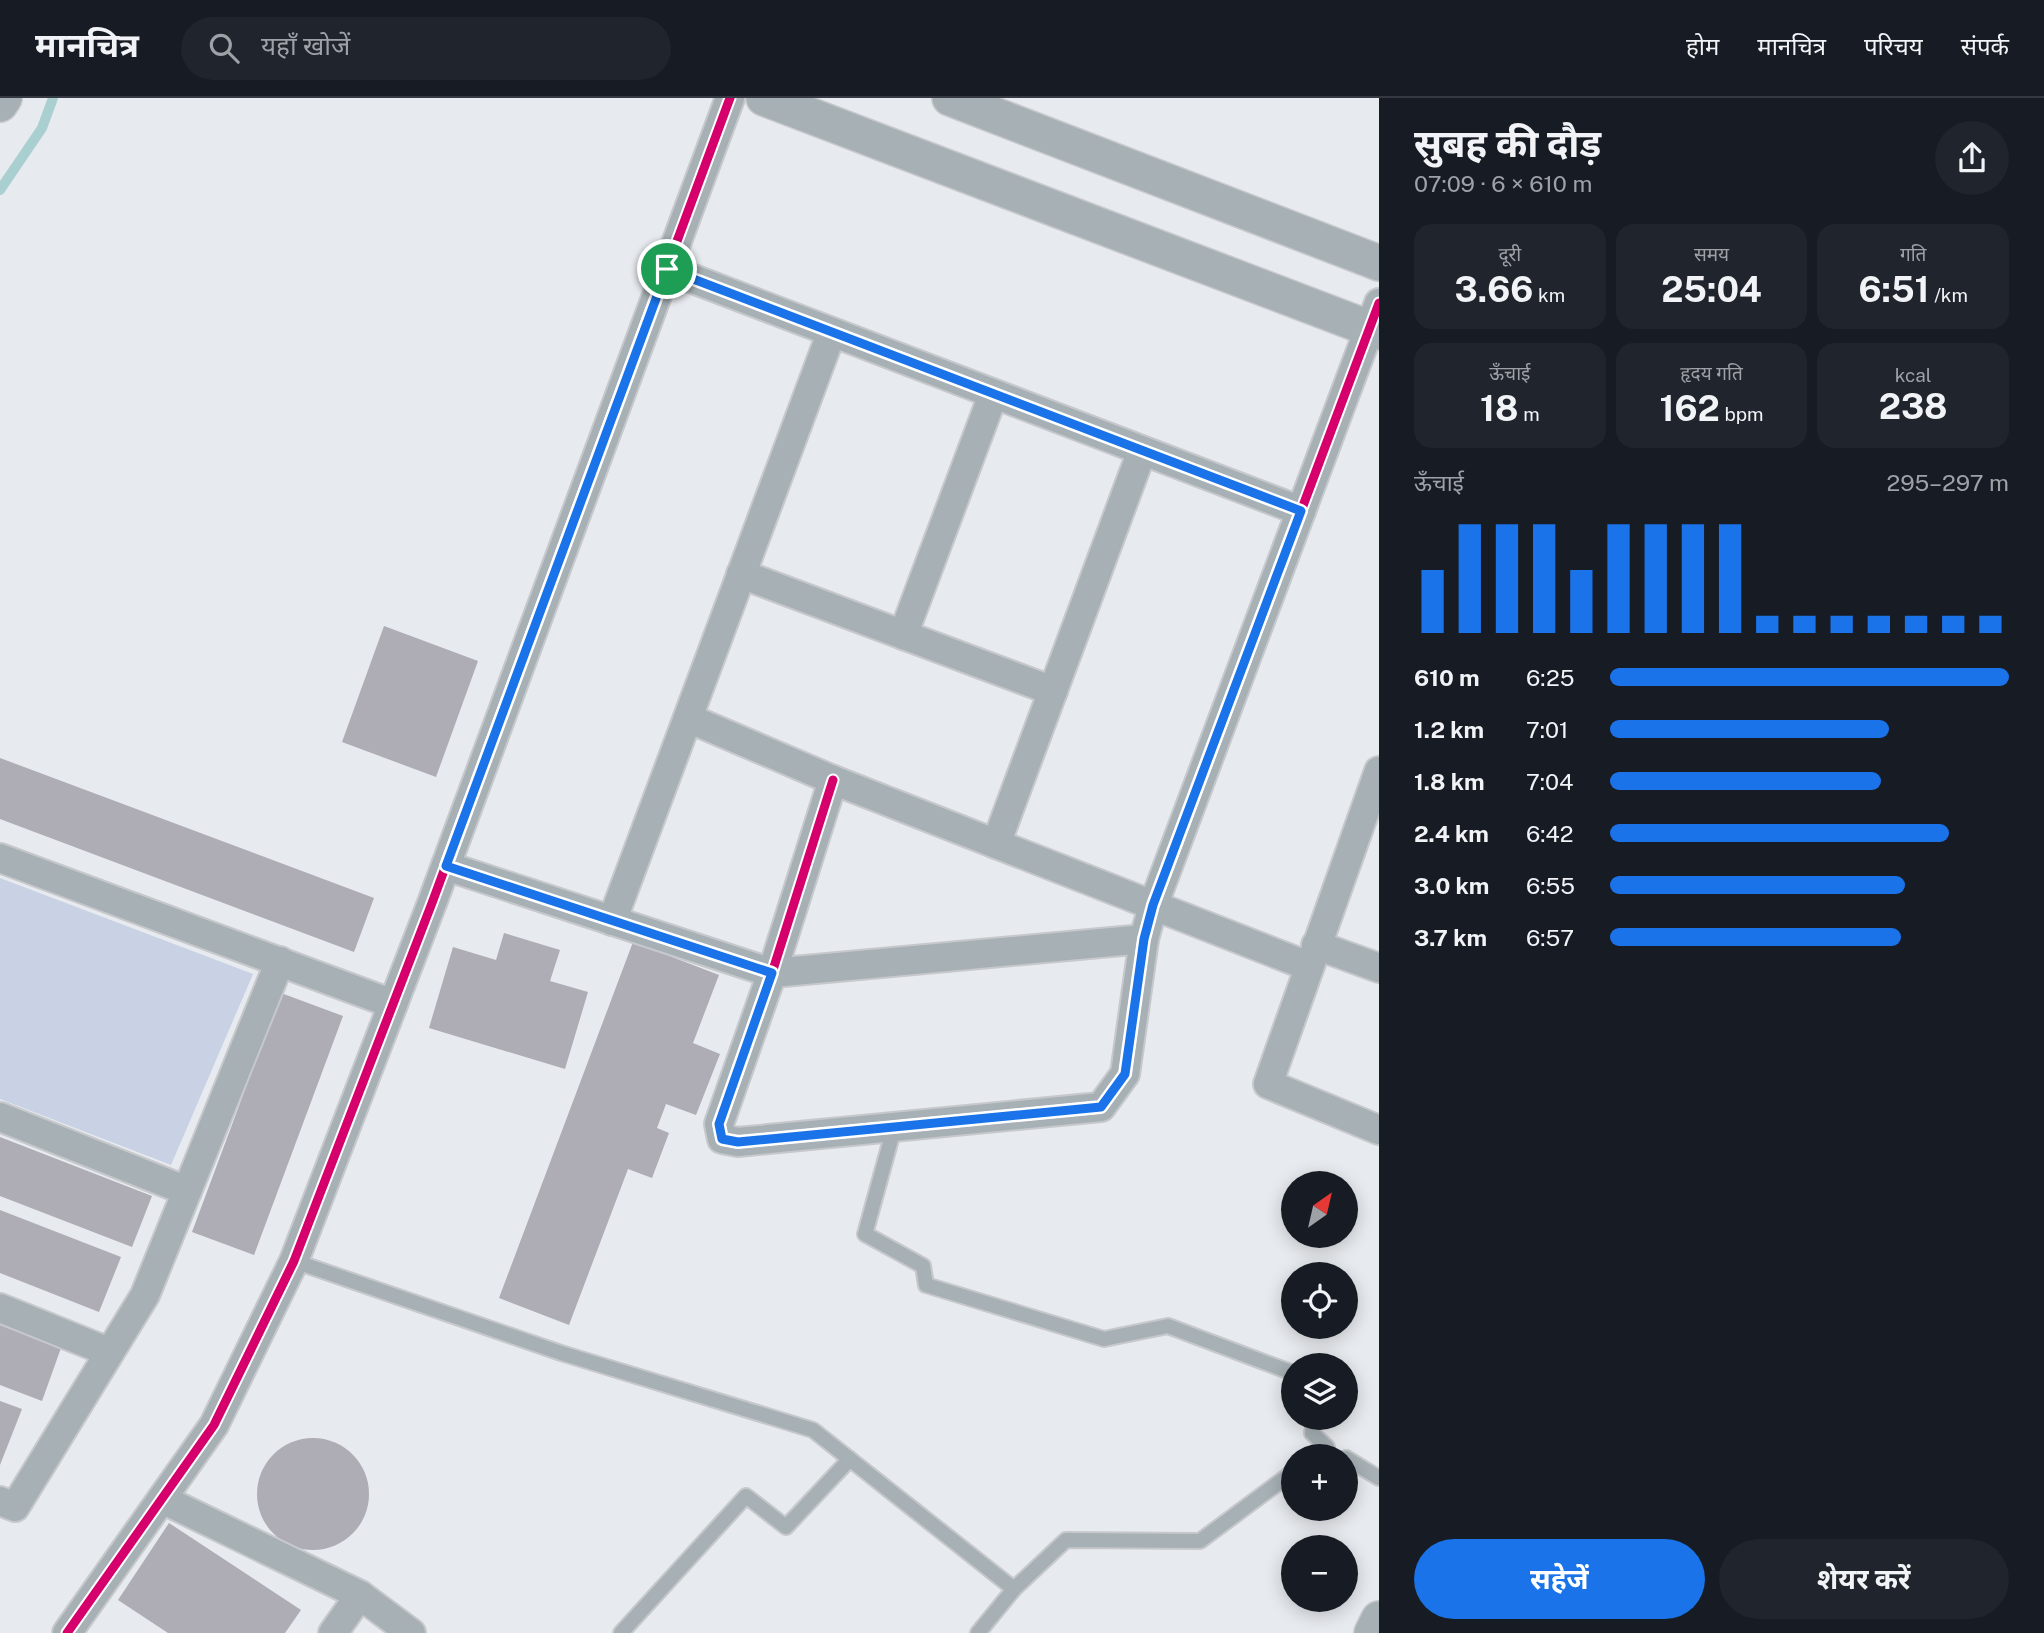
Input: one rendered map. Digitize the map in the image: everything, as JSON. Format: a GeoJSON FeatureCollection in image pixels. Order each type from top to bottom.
{"type":"FeatureCollection","features":[{"type":"Feature","properties":{"kind":"street"},"geometry":{"type":"LineString","coordinates":[[0,104],[4,98]]}},
{"type":"Feature","properties":{"kind":"street"},"geometry":{"type":"LineString","coordinates":[[67,1633],[214,1425],[294,1261],[446,866],[730,98]]}},
{"type":"Feature","properties":{"kind":"street"},"geometry":{"type":"LineString","coordinates":[[764,98],[1376,321],[1301,511],[1153,905],[1144,939],[1125,1074],[1101,1107],[738,1142],[722,1139],[719,1124],[772,973],[833,780]]}},
{"type":"Feature","properties":{"kind":"street"},"geometry":{"type":"LineString","coordinates":[[950,98],[1379,263]]}},
{"type":"Feature","properties":{"kind":"street"},"geometry":{"type":"LineString","coordinates":[[667,269],[831,334],[1301,511]]}},
{"type":"Feature","properties":{"kind":"street"},"geometry":{"type":"LineString","coordinates":[[612,920],[831,334]]}},
{"type":"Feature","properties":{"kind":"street"},"geometry":{"type":"LineString","coordinates":[[903,635],[993,395]]}},
{"type":"Feature","properties":{"kind":"street"},"geometry":{"type":"LineString","coordinates":[[996,844],[1142,451]]}},
{"type":"Feature","properties":{"kind":"street"},"geometry":{"type":"LineString","coordinates":[[741,574],[1053,691]]}},
{"type":"Feature","properties":{"kind":"street"},"geometry":{"type":"LineString","coordinates":[[688,718],[833,780],[1153,905],[1312,956],[1379,968]]}},
{"type":"Feature","properties":{"kind":"street"},"geometry":{"type":"LineString","coordinates":[[1379,771],[1269,1084],[1379,1130]]}},
{"type":"Feature","properties":{"kind":"street"},"geometry":{"type":"LineString","coordinates":[[0,858],[393,1004]]}},
{"type":"Feature","properties":{"kind":"street"},"geometry":{"type":"LineString","coordinates":[[446,866],[772,973],[1144,939]]}},
{"type":"Feature","properties":{"kind":"street"},"geometry":{"type":"LineString","coordinates":[[0,1501],[15,1507],[145,1295],[279,961]]}},
{"type":"Feature","properties":{"kind":"street"},"geometry":{"type":"LineString","coordinates":[[0,1116],[187,1191]]}},
{"type":"Feature","properties":{"kind":"street"},"geometry":{"type":"LineString","coordinates":[[0,1308],[109,1352]]}},
{"type":"Feature","properties":{"kind":"street"},"geometry":{"type":"LineString","coordinates":[[162,1499],[360,1595],[411,1633]]}},
{"type":"Feature","properties":{"kind":"street"},"geometry":{"type":"LineString","coordinates":[[333,1633],[360,1595]]}},
{"type":"Feature","properties":{"kind":"street"},"geometry":{"type":"LineString","coordinates":[[1372,1633],[1379,1619]]}},
{"type":"Feature","properties":{"kind":"lane"},"geometry":{"type":"LineString","coordinates":[[894,1128],[864,1234],[923,1266],[926,1285],[1104,1339],[1168,1326],[1281,1368]]}},
{"type":"Feature","properties":{"kind":"lane"},"geometry":{"type":"LineString","coordinates":[[294,1261],[561,1353],[813,1430],[1014,1589]]}},
{"type":"Feature","properties":{"kind":"lane"},"geometry":{"type":"LineString","coordinates":[[621,1633],[746,1496],[786,1527],[850,1459]]}},
{"type":"Feature","properties":{"kind":"lane"},"geometry":{"type":"LineString","coordinates":[[1358,1465],[1379,1478]]}},
{"type":"Feature","properties":{"kind":"lane"},"geometry":{"type":"LineString","coordinates":[[978,1633],[1014,1589],[1066,1540],[1200,1541],[1281,1481]]}},
{"type":"Feature","properties":{"kind":"shaded area"},"geometry":{"type":"Polygon","coordinates":[[[0,878],[253,974],[171,1165],[0,1099],[0,878]]]}},
{"type":"Feature","properties":{"kind":"building"},"geometry":{"type":"Polygon","coordinates":[[[384,626],[478,661],[436,777],[342,742],[384,626]]]}},
{"type":"Feature","properties":{"kind":"building"},"geometry":{"type":"Polygon","coordinates":[[[0,758],[374,898],[354,952],[0,819],[0,758]]]}},
{"type":"Feature","properties":{"kind":"building"},"geometry":{"type":"Polygon","coordinates":[[[504,933],[560,950],[550,981],[588,992],[565,1069],[429,1028],[453,947],[496,960],[504,933]]]}},
{"type":"Feature","properties":{"kind":"building"},"geometry":{"type":"Polygon","coordinates":[[[633,942],[719,975],[693,1043],[720,1054],[696,1115],[666,1104],[657,1128],[669,1133],[652,1178],[628,1169],[569,1325],[499,1298],[633,942]]]}},
{"type":"Feature","properties":{"kind":"building"},"geometry":{"type":"Polygon","coordinates":[[[281,993],[343,1016],[254,1255],[192,1232],[281,993]]]}},
{"type":"Feature","properties":{"kind":"building"},"geometry":{"type":"Polygon","coordinates":[[[0,1137],[152,1196],[132,1247],[0,1196],[0,1137]]]}},
{"type":"Feature","properties":{"kind":"building"},"geometry":{"type":"Polygon","coordinates":[[[0,1210],[121,1257],[99,1312],[0,1273],[0,1210]]]}},
{"type":"Feature","properties":{"kind":"building"},"geometry":{"type":"Polygon","coordinates":[[[0,1325],[61,1348],[42,1401],[0,1385],[0,1325]]]}},
{"type":"Feature","properties":{"kind":"building"},"geometry":{"type":"Polygon","coordinates":[[[0,1401],[22,1409],[0,1465],[0,1401]]]}},
{"type":"Feature","properties":{"kind":"building"},"geometry":{"type":"Polygon","coordinates":[[[313,1438],[334,1442],[352,1455],[365,1473],[369,1494],[365,1515],[352,1533],[334,1546],[313,1550],[292,1546],[274,1533],[261,1515],[257,1494],[261,1473],[274,1455],[292,1442],[313,1438]]]}},
{"type":"Feature","properties":{"kind":"building"},"geometry":{"type":"Polygon","coordinates":[[[169,1523],[301,1610],[285,1633],[168,1633],[118,1600],[169,1523]]]}},
{"type":"Feature","properties":{"kind":"waterway"},"geometry":{"type":"LineString","coordinates":[[0,190],[42,128],[53,98]]}},
{"type":"Feature","properties":{"kind":"cycle path"},"geometry":{"type":"LineString","coordinates":[[67,1633],[214,1425],[294,1261],[432,903],[730,98]]}},
{"type":"Feature","properties":{"kind":"cycle path"},"geometry":{"type":"LineString","coordinates":[[833,780],[772,973],[719,1124],[722,1139],[738,1142],[1101,1107],[1125,1074],[1144,939],[1153,906],[1379,303]]}},
{"type":"Feature","properties":{"kind":"route"},"geometry":{"type":"LineString","coordinates":[[667,269],[831,334],[1301,511],[1153,905],[1144,939],[1125,1074],[1101,1107],[738,1142],[722,1139],[719,1124],[772,973],[446,866],[667,269]]}}]}
